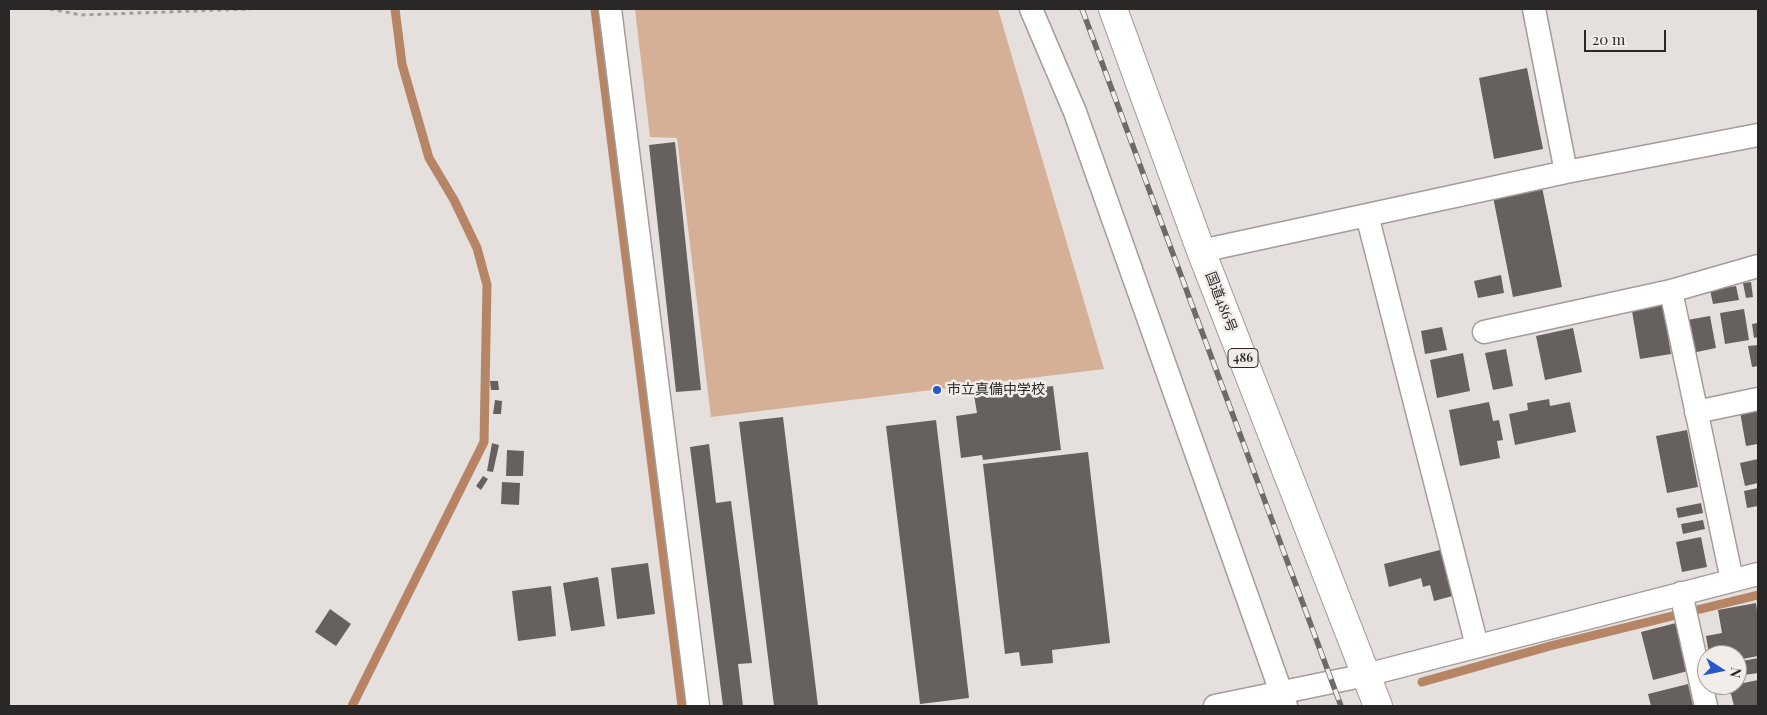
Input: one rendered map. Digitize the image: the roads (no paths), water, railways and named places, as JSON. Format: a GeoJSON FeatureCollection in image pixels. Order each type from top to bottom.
{"type":"FeatureCollection","features":[{"type":"Feature","properties":{"kind":"highway","name":"国道486号"},"geometry":{"type":"LineString","coordinates":[[1113,9],[1201,251],[1378,706]]}},
{"type":"Feature","properties":{"kind":"street"},"geometry":{"type":"LineString","coordinates":[[610,9],[698,706]]}},
{"type":"Feature","properties":{"kind":"street"},"geometry":{"type":"LineString","coordinates":[[1031,9],[1075,112],[1283,699]]}},
{"type":"Feature","properties":{"kind":"street"},"geometry":{"type":"LineString","coordinates":[[1534,9],[1566,172]]}},
{"type":"Feature","properties":{"kind":"street"},"geometry":{"type":"LineString","coordinates":[[1201,251],[1566,172],[1758,135]]}},
{"type":"Feature","properties":{"kind":"street"},"geometry":{"type":"LineString","coordinates":[[1367,214],[1477,646]]}},
{"type":"Feature","properties":{"kind":"street"},"geometry":{"type":"LineString","coordinates":[[1484,332],[1671,291],[1758,266]]}},
{"type":"Feature","properties":{"kind":"street"},"geometry":{"type":"LineString","coordinates":[[1671,291],[1732,580]]}},
{"type":"Feature","properties":{"kind":"street"},"geometry":{"type":"LineString","coordinates":[[1696,412],[1758,399]]}},
{"type":"Feature","properties":{"kind":"street"},"geometry":{"type":"LineString","coordinates":[[1215,706],[1283,699],[1477,646],[1684,606],[1732,580],[1758,574]]}},
{"type":"Feature","properties":{"kind":"street"},"geometry":{"type":"LineString","coordinates":[[1684,606],[1706,706]]}},
{"type":"Feature","properties":{"kind":"waterway"},"geometry":{"type":"LineString","coordinates":[[352,706],[484,442],[487,285],[477,248],[454,200],[429,158],[402,64],[395,9]]}},
{"type":"Feature","properties":{"kind":"waterway"},"geometry":{"type":"LineString","coordinates":[[595,9],[682,706]]}},
{"type":"Feature","properties":{"kind":"waterway"},"geometry":{"type":"LineString","coordinates":[[1422,682],[1550,646],[1758,595]]}},
{"type":"Feature","properties":{"kind":"railway"},"geometry":{"type":"LineString","coordinates":[[1082,9],[1341,706]]}},
{"type":"Feature","properties":{"kind":"place","name":"市立真備中学校"},"geometry":{"type":"Point","coordinates":[937,390]}}]}
